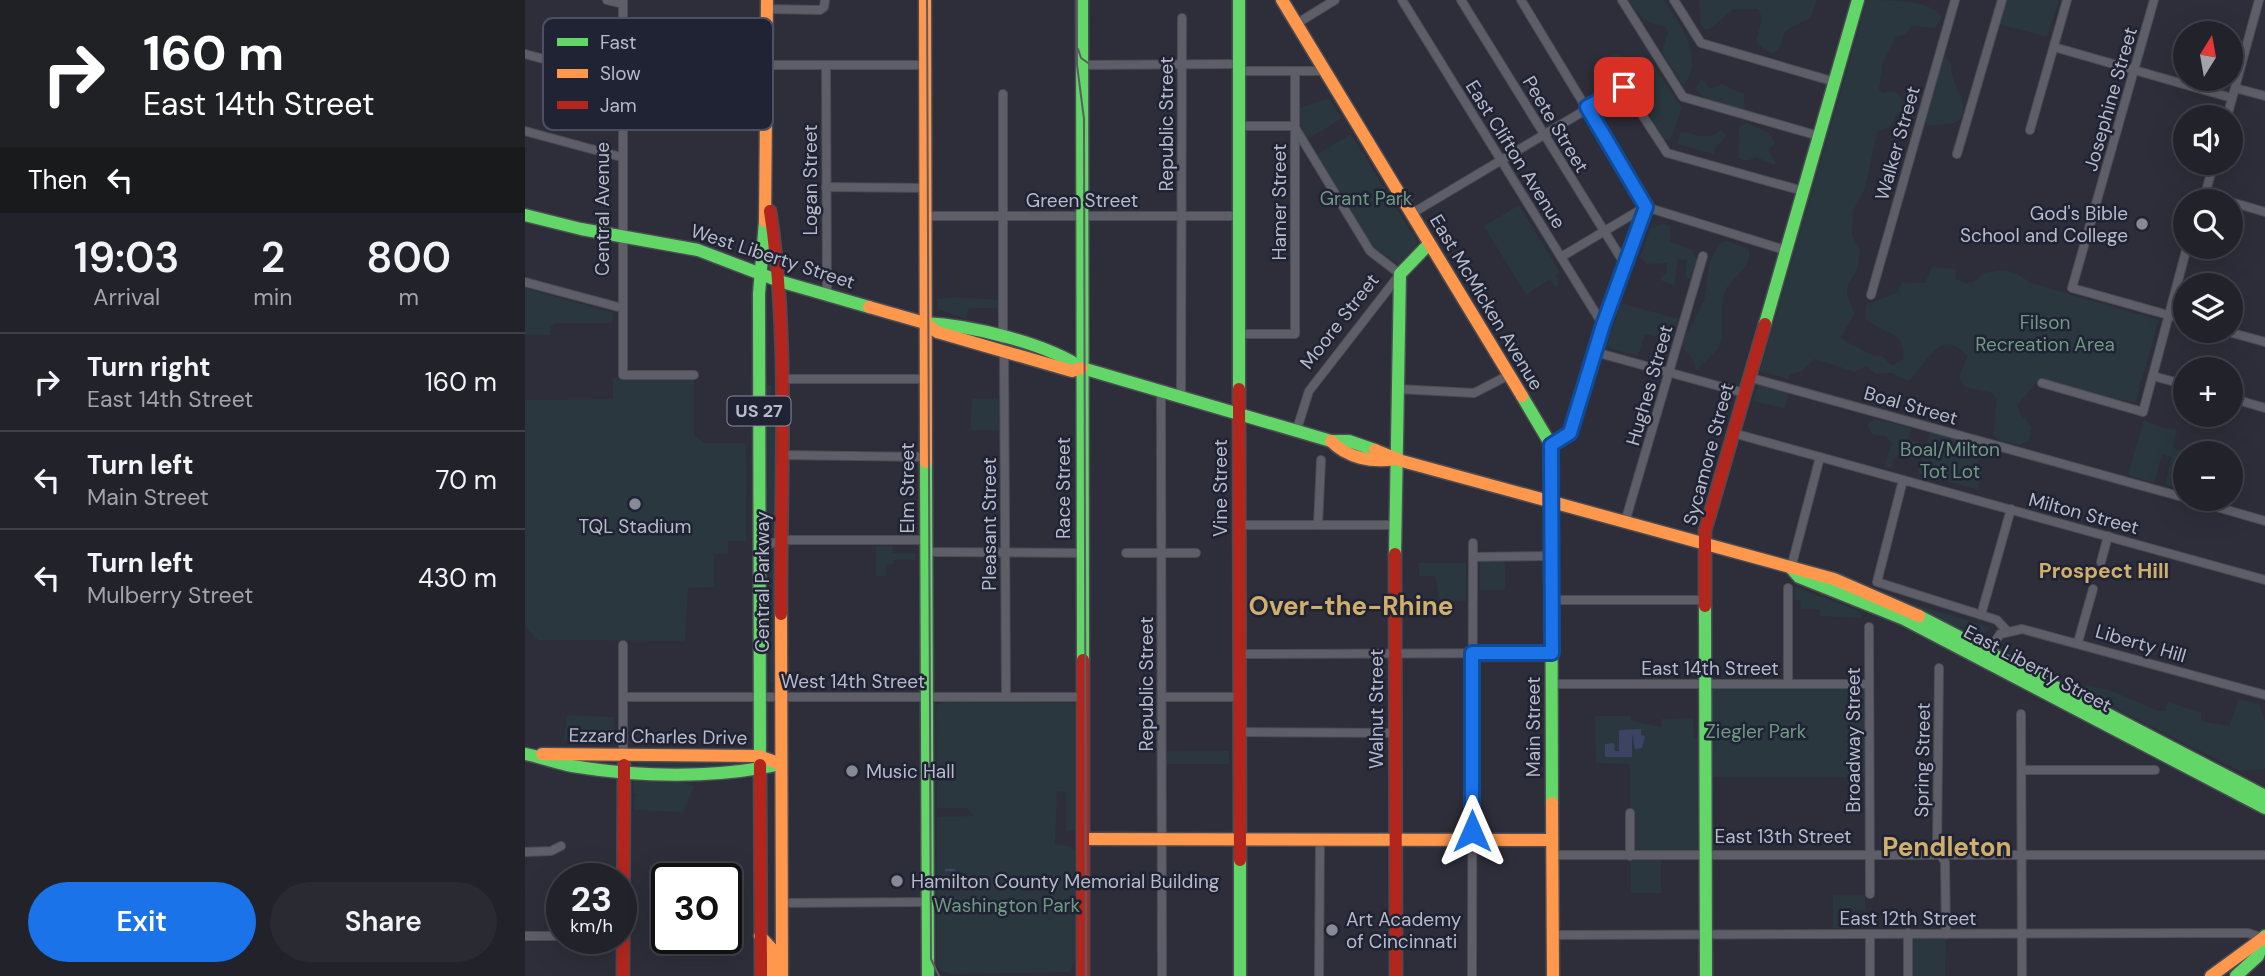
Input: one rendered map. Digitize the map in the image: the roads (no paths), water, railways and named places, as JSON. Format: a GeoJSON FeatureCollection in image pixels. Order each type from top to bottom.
{"type":"FeatureCollection","features":[{"type":"Feature","properties":{"kind":"main road","name":"Elm Street"},"geometry":{"type":"LineString","coordinates":[[925,0],[928,976]]}},
{"type":"Feature","properties":{"kind":"main road","name":"Race Street"},"geometry":{"type":"LineString","coordinates":[[1082,0],[1083,976]]}},
{"type":"Feature","properties":{"kind":"main road","name":"Vine Street"},"geometry":{"type":"LineString","coordinates":[[1239,0],[1240,976]]}},
{"type":"Feature","properties":{"kind":"main road","name":"East McMicken Avenue"},"geometry":{"type":"LineString","coordinates":[[1282,0],[1551,445]]}},
{"type":"Feature","properties":{"kind":"main road","name":"Sycamore Street"},"geometry":{"type":"LineString","coordinates":[[1706,976],[1705,531],[1858,0]]}},
{"type":"Feature","properties":{"kind":"main road","name":"Central Parkway"},"geometry":{"type":"LineString","coordinates":[[761,976],[759,274],[767,189],[767,130]]}},
{"type":"Feature","properties":{"kind":"main road","name":"Central Parkway"},"geometry":{"type":"LineString","coordinates":[[767,189],[779,281],[781,379],[782,976]]}},
{"type":"Feature","properties":{"kind":"main road","name":"West Liberty Street"},"geometry":{"type":"LineString","coordinates":[[525,215],[698,250],[779,281],[925,323],[937,321],[1004,345],[1073,359],[1082,368],[1239,416]]}},
{"type":"Feature","properties":{"kind":"main road","name":"Moore Street"},"geometry":{"type":"LineString","coordinates":[[1400,274],[1429,244]]}},
{"type":"Feature","properties":{"kind":"main road","name":"Walnut Street"},"geometry":{"type":"LineString","coordinates":[[1396,976],[1395,459],[1400,274]]}},
{"type":"Feature","properties":{"kind":"main road","name":"East Liberty Street"},"geometry":{"type":"LineString","coordinates":[[1239,416],[1331,441],[1339,439],[1385,451],[1395,459],[1791,568],[1799,577],[1877,607],[1986,656],[2265,796]]}},
{"type":"Feature","properties":{"kind":"main road","name":"Main Street"},"geometry":{"type":"LineString","coordinates":[[1551,445],[1553,976]]}},
{"type":"Feature","properties":{"kind":"main road","name":"East Liberty Street"},"geometry":{"type":"LineString","coordinates":[[1986,656],[2265,808]]}},
{"type":"Feature","properties":{"kind":"main road","name":"Ezzard Charles Drive"},"geometry":{"type":"LineString","coordinates":[[528,754],[759,756],[782,764]]}},
{"type":"Feature","properties":{"kind":"main road","name":"Ezzard Charles Drive"},"geometry":{"type":"LineString","coordinates":[[528,754],[550,762],[624,772],[759,772],[782,764]]}},
{"type":"Feature","properties":{"kind":"main road"},"geometry":{"type":"LineString","coordinates":[[623,863],[624,755]]}},
{"type":"Feature","properties":{"kind":"main road"},"geometry":{"type":"LineString","coordinates":[[1084,839],[1552,840]]}},
{"type":"Feature","properties":{"kind":"main road"},"geometry":{"type":"LineString","coordinates":[[760,936],[773,950],[773,976]]}},
{"type":"Feature","properties":{"kind":"main road"},"geometry":{"type":"LineString","coordinates":[[2211,976],[2233,964],[2247,948],[2264,937]]}},
{"type":"Feature","properties":{"kind":"main road"},"geometry":{"type":"LineString","coordinates":[[2236,976],[2258,956],[2264,937]]}},
{"type":"Feature","properties":{"kind":"main road"},"geometry":{"type":"LineString","coordinates":[[622,954],[623,976]]}},
{"type":"Feature","properties":{"kind":"street"},"geometry":{"type":"LineString","coordinates":[[607,0],[623,2]]}},
{"type":"Feature","properties":{"kind":"street"},"geometry":{"type":"LineString","coordinates":[[1296,24],[1335,0]]}},
{"type":"Feature","properties":{"kind":"street","name":"East Clifton Avenue"},"geometry":{"type":"LineString","coordinates":[[1402,0],[1603,325]]}},
{"type":"Feature","properties":{"kind":"street","name":"Peete Street"},"geometry":{"type":"LineString","coordinates":[[1461,0],[1624,264]]}},
{"type":"Feature","properties":{"kind":"street"},"geometry":{"type":"LineString","coordinates":[[1521,0],[1646,207],[1786,250]]}},
{"type":"Feature","properties":{"kind":"street"},"geometry":{"type":"LineString","coordinates":[[1622,0],[1683,97],[1819,136]]}},
{"type":"Feature","properties":{"kind":"street"},"geometry":{"type":"LineString","coordinates":[[1674,0],[1701,43],[1835,82]]}},
{"type":"Feature","properties":{"kind":"street","name":"Walker Street"},"geometry":{"type":"LineString","coordinates":[[1871,295],[1955,0]]}},
{"type":"Feature","properties":{"kind":"street"},"geometry":{"type":"LineString","coordinates":[[1957,154],[2002,0]]}},
{"type":"Feature","properties":{"kind":"street"},"geometry":{"type":"LineString","coordinates":[[2030,130],[2067,0]]}},
{"type":"Feature","properties":{"kind":"street","name":"Josephine Street"},"geometry":{"type":"LineString","coordinates":[[2154,0],[2072,288],[2170,315]]}},
{"type":"Feature","properties":{"kind":"street"},"geometry":{"type":"LineString","coordinates":[[2243,59],[2259,0]]}},
{"type":"Feature","properties":{"kind":"street"},"geometry":{"type":"LineString","coordinates":[[767,5],[820,10],[825,1]]}},
{"type":"Feature","properties":{"kind":"street","name":"Republic Street"},"geometry":{"type":"LineString","coordinates":[[1181,399],[1182,18]]}},
{"type":"Feature","properties":{"kind":"street"},"geometry":{"type":"LineString","coordinates":[[2054,47],[2232,98]]}},
{"type":"Feature","properties":{"kind":"street"},"geometry":{"type":"LineString","coordinates":[[525,54],[543,59]]}},
{"type":"Feature","properties":{"kind":"street"},"geometry":{"type":"LineString","coordinates":[[1082,65],[1182,64],[1324,71]]}},
{"type":"Feature","properties":{"kind":"street"},"geometry":{"type":"LineString","coordinates":[[773,65],[925,65]]}},
{"type":"Feature","properties":{"kind":"street","name":"Logan Street"},"geometry":{"type":"LineString","coordinates":[[825,65],[827,295]]}},
{"type":"Feature","properties":{"kind":"street","name":"Hamer Street"},"geometry":{"type":"LineString","coordinates":[[1239,334],[1295,334],[1295,71]]}},
{"type":"Feature","properties":{"kind":"street"},"geometry":{"type":"LineString","coordinates":[[1411,214],[1624,87],[1667,153],[1803,191]]}},
{"type":"Feature","properties":{"kind":"street"},"geometry":{"type":"LineString","coordinates":[[2243,90],[2265,96]]}},
{"type":"Feature","properties":{"kind":"street"},"geometry":{"type":"LineString","coordinates":[[2230,105],[2234,91]]}},
{"type":"Feature","properties":{"kind":"street","name":"Pleasant Street"},"geometry":{"type":"LineString","coordinates":[[1003,94],[1006,697]]}},
{"type":"Feature","properties":{"kind":"street"},"geometry":{"type":"LineString","coordinates":[[1239,126],[1294,126],[1370,251],[1400,274]]}},
{"type":"Feature","properties":{"kind":"street","name":"Central Avenue"},"geometry":{"type":"LineString","coordinates":[[621,130],[623,375],[694,375]]}},
{"type":"Feature","properties":{"kind":"street"},"geometry":{"type":"LineString","coordinates":[[525,131],[621,158]]}},
{"type":"Feature","properties":{"kind":"street"},"geometry":{"type":"LineString","coordinates":[[826,187],[925,188]]}},
{"type":"Feature","properties":{"kind":"street"},"geometry":{"type":"LineString","coordinates":[[2243,206],[2265,212]]}},
{"type":"Feature","properties":{"kind":"street"},"geometry":{"type":"LineString","coordinates":[[1561,257],[1646,207]]}},
{"type":"Feature","properties":{"kind":"street"},"geometry":{"type":"LineString","coordinates":[[1551,445],[1570,433],[1603,325],[1646,207]]}},
{"type":"Feature","properties":{"kind":"street","name":"Green Street"},"geometry":{"type":"LineString","coordinates":[[925,216],[1238,216]]}},
{"type":"Feature","properties":{"kind":"street","name":"Hughes Street"},"geometry":{"type":"LineString","coordinates":[[1625,522],[1703,256]]}},
{"type":"Feature","properties":{"kind":"street"},"geometry":{"type":"LineString","coordinates":[[2042,383],[2143,412],[2184,259]]}},
{"type":"Feature","properties":{"kind":"street","name":"Moore Street"},"geometry":{"type":"LineString","coordinates":[[1297,432],[1309,391],[1400,274]]}},
{"type":"Feature","properties":{"kind":"street"},"geometry":{"type":"LineString","coordinates":[[525,282],[622,308]]}},
{"type":"Feature","properties":{"kind":"street"},"geometry":{"type":"LineString","coordinates":[[2243,336],[2265,342]]}},
{"type":"Feature","properties":{"kind":"street"},"geometry":{"type":"LineString","coordinates":[[1595,352],[1744,393]]}},
{"type":"Feature","properties":{"kind":"street"},"geometry":{"type":"LineString","coordinates":[[1398,389],[1474,393],[1509,375]]}},
{"type":"Feature","properties":{"kind":"street"},"geometry":{"type":"LineString","coordinates":[[2153,376],[2173,381]]}},
{"type":"Feature","properties":{"kind":"street","name":"Boal Street"},"geometry":{"type":"LineString","coordinates":[[1748,377],[2173,494]]}},
{"type":"Feature","properties":{"kind":"street"},"geometry":{"type":"LineString","coordinates":[[781,379],[926,379]]}},
{"type":"Feature","properties":{"kind":"street","name":"Republic Street"},"geometry":{"type":"LineString","coordinates":[[1161,392],[1162,976]]}},
{"type":"Feature","properties":{"kind":"street"},"geometry":{"type":"LineString","coordinates":[[2243,402],[2265,408]]}},
{"type":"Feature","properties":{"kind":"street","name":"Milton Street"},"geometry":{"type":"LineString","coordinates":[[1733,433],[2265,580]]}},
{"type":"Feature","properties":{"kind":"street"},"geometry":{"type":"LineString","coordinates":[[782,455],[926,457]]}},
{"type":"Feature","properties":{"kind":"street"},"geometry":{"type":"LineString","coordinates":[[1791,568],[1821,457]]}},
{"type":"Feature","properties":{"kind":"street"},"geometry":{"type":"LineString","coordinates":[[1318,525],[1321,460]]}},
{"type":"Feature","properties":{"kind":"street","name":"Liberty Hill"},"geometry":{"type":"LineString","coordinates":[[1903,480],[1877,582],[1997,620],[2007,631],[2035,631],[2265,695]]}},
{"type":"Feature","properties":{"kind":"street"},"geometry":{"type":"LineString","coordinates":[[1981,615],[2011,509]]}},
{"type":"Feature","properties":{"kind":"street","name":"Boal Street"},"geometry":{"type":"LineString","coordinates":[[2231,511],[2265,521]]}},
{"type":"Feature","properties":{"kind":"street"},"geometry":{"type":"LineString","coordinates":[[1239,524],[1395,525]]}},
{"type":"Feature","properties":{"kind":"street"},"geometry":{"type":"LineString","coordinates":[[2101,562],[2108,536]]}},
{"type":"Feature","properties":{"kind":"street"},"geometry":{"type":"LineString","coordinates":[[760,548],[781,540],[1005,552],[1082,553]]}},
{"type":"Feature","properties":{"kind":"street"},"geometry":{"type":"LineString","coordinates":[[1472,976],[1473,543]]}},
{"type":"Feature","properties":{"kind":"street"},"geometry":{"type":"LineString","coordinates":[[1126,553],[1196,553]]}},
{"type":"Feature","properties":{"kind":"street"},"geometry":{"type":"LineString","coordinates":[[1473,557],[1552,556]]}},
{"type":"Feature","properties":{"kind":"street"},"geometry":{"type":"LineString","coordinates":[[1788,588],[1788,684]]}},
{"type":"Feature","properties":{"kind":"street"},"geometry":{"type":"LineString","coordinates":[[2078,642],[2093,589]]}},
{"type":"Feature","properties":{"kind":"street"},"geometry":{"type":"LineString","coordinates":[[1552,600],[1704,600]]}},
{"type":"Feature","properties":{"kind":"street","name":"Broadway Street"},"geometry":{"type":"LineString","coordinates":[[1869,627],[1870,894]]}},
{"type":"Feature","properties":{"kind":"street"},"geometry":{"type":"LineString","coordinates":[[1986,656],[1997,637],[2007,631]]}},
{"type":"Feature","properties":{"kind":"street"},"geometry":{"type":"LineString","coordinates":[[623,645],[624,755]]}},
{"type":"Feature","properties":{"kind":"street"},"geometry":{"type":"LineString","coordinates":[[1240,654],[1552,653]]}},
{"type":"Feature","properties":{"kind":"street","name":"Spring Street"},"geometry":{"type":"LineString","coordinates":[[1939,668],[1937,849],[1945,862],[1945,934]]}},
{"type":"Feature","properties":{"kind":"street","name":"East 14th Street"},"geometry":{"type":"LineString","coordinates":[[1552,684],[1868,684]]}},
{"type":"Feature","properties":{"kind":"street","name":"West 14th Street"},"geometry":{"type":"LineString","coordinates":[[623,697],[1084,697]]}},
{"type":"Feature","properties":{"kind":"street"},"geometry":{"type":"LineString","coordinates":[[1162,697],[1240,697]]}},
{"type":"Feature","properties":{"kind":"street"},"geometry":{"type":"LineString","coordinates":[[2021,714],[2022,976]]}},
{"type":"Feature","properties":{"kind":"street"},"geometry":{"type":"LineString","coordinates":[[1240,732],[1395,733]]}},
{"type":"Feature","properties":{"kind":"street"},"geometry":{"type":"LineString","coordinates":[[2022,770],[2155,770]]}},
{"type":"Feature","properties":{"kind":"street"},"geometry":{"type":"LineString","coordinates":[[1630,813],[1630,856]]}},
{"type":"Feature","properties":{"kind":"street"},"geometry":{"type":"LineString","coordinates":[[1319,976],[1320,839]]}},
{"type":"Feature","properties":{"kind":"street"},"geometry":{"type":"LineString","coordinates":[[525,852],[551,851],[561,846]]}},
{"type":"Feature","properties":{"kind":"street","name":"East 13th Street"},"geometry":{"type":"LineString","coordinates":[[1553,855],[2265,855]]}},
{"type":"Feature","properties":{"kind":"street"},"geometry":{"type":"LineString","coordinates":[[781,903],[928,902]]}},
{"type":"Feature","properties":{"kind":"street"},"geometry":{"type":"LineString","coordinates":[[1908,933],[1908,976]]}},
{"type":"Feature","properties":{"kind":"street","name":"East 12th Street"},"geometry":{"type":"LineString","coordinates":[[1553,935],[2248,933],[2264,937]]}},
{"type":"Feature","properties":{"kind":"street"},"geometry":{"type":"LineString","coordinates":[[1870,934],[1870,976]]}},
{"type":"Feature","properties":{"kind":"street"},"geometry":{"type":"LineString","coordinates":[[525,936],[546,936]]}},
{"type":"Feature","properties":{"kind":"water"},"geometry":{"type":"Polygon","coordinates":[[[1641,729],[1641,735],[1645,736],[1642,748],[1635,749],[1632,734],[1632,757],[1605,757],[1605,744],[1614,743],[1615,751],[1619,751],[1619,730],[1641,729]]]}},
{"type":"Feature","properties":{"kind":"waterway"},"geometry":{"type":"LineString","coordinates":[[946,870],[954,870]]}},
{"type":"Feature","properties":{"kind":"tram line"},"geometry":{"type":"LineString","coordinates":[[927,0],[931,959],[939,976]]}},
{"type":"Feature","properties":{"kind":"tram line"},"geometry":{"type":"LineString","coordinates":[[1077,0],[1077,65],[1084,119],[1086,976]]}},
{"type":"Feature","properties":{"kind":"tram line"},"geometry":{"type":"LineString","coordinates":[[1078,49],[1081,58],[1091,65],[1138,62]]}},
{"type":"Feature","properties":{"kind":"place","name":"God's Bible School and College"},"geometry":{"type":"Point","coordinates":[2142,224]}},
{"type":"Feature","properties":{"kind":"place","name":"TQL Stadium"},"geometry":{"type":"Point","coordinates":[635,504]}},
{"type":"Feature","properties":{"kind":"place","name":"Music Hall"},"geometry":{"type":"Point","coordinates":[852,771]}},
{"type":"Feature","properties":{"kind":"place","name":"Hamilton County Memorial Building"},"geometry":{"type":"Point","coordinates":[897,881]}},
{"type":"Feature","properties":{"kind":"place","name":"Art Academy of Cincinnati"},"geometry":{"type":"Point","coordinates":[1332,930]}},
{"type":"Feature","properties":{"kind":"district","name":"Prospect Hill"},"geometry":{"type":"Point","coordinates":[2104,571]}},
{"type":"Feature","properties":{"kind":"district","name":"Over-the-Rhine"},"geometry":{"type":"Point","coordinates":[1351,606]}},
{"type":"Feature","properties":{"kind":"district","name":"Pendleton"},"geometry":{"type":"Point","coordinates":[1947,847]}},
{"type":"Feature","properties":{"kind":"park label","name":"Grant Park"},"geometry":{"type":"Point","coordinates":[1366,198]}},
{"type":"Feature","properties":{"kind":"park label","name":"Filson Recreation Area"},"geometry":{"type":"Point","coordinates":[2045,333]}},
{"type":"Feature","properties":{"kind":"park label","name":"Boal/Milton Tot Lot"},"geometry":{"type":"Point","coordinates":[1950,460]}},
{"type":"Feature","properties":{"kind":"park label","name":"Ziegler Park"},"geometry":{"type":"Point","coordinates":[1756,731]}},
{"type":"Feature","properties":{"kind":"park label","name":"Washington Park"},"geometry":{"type":"Point","coordinates":[1007,905]}}]}
